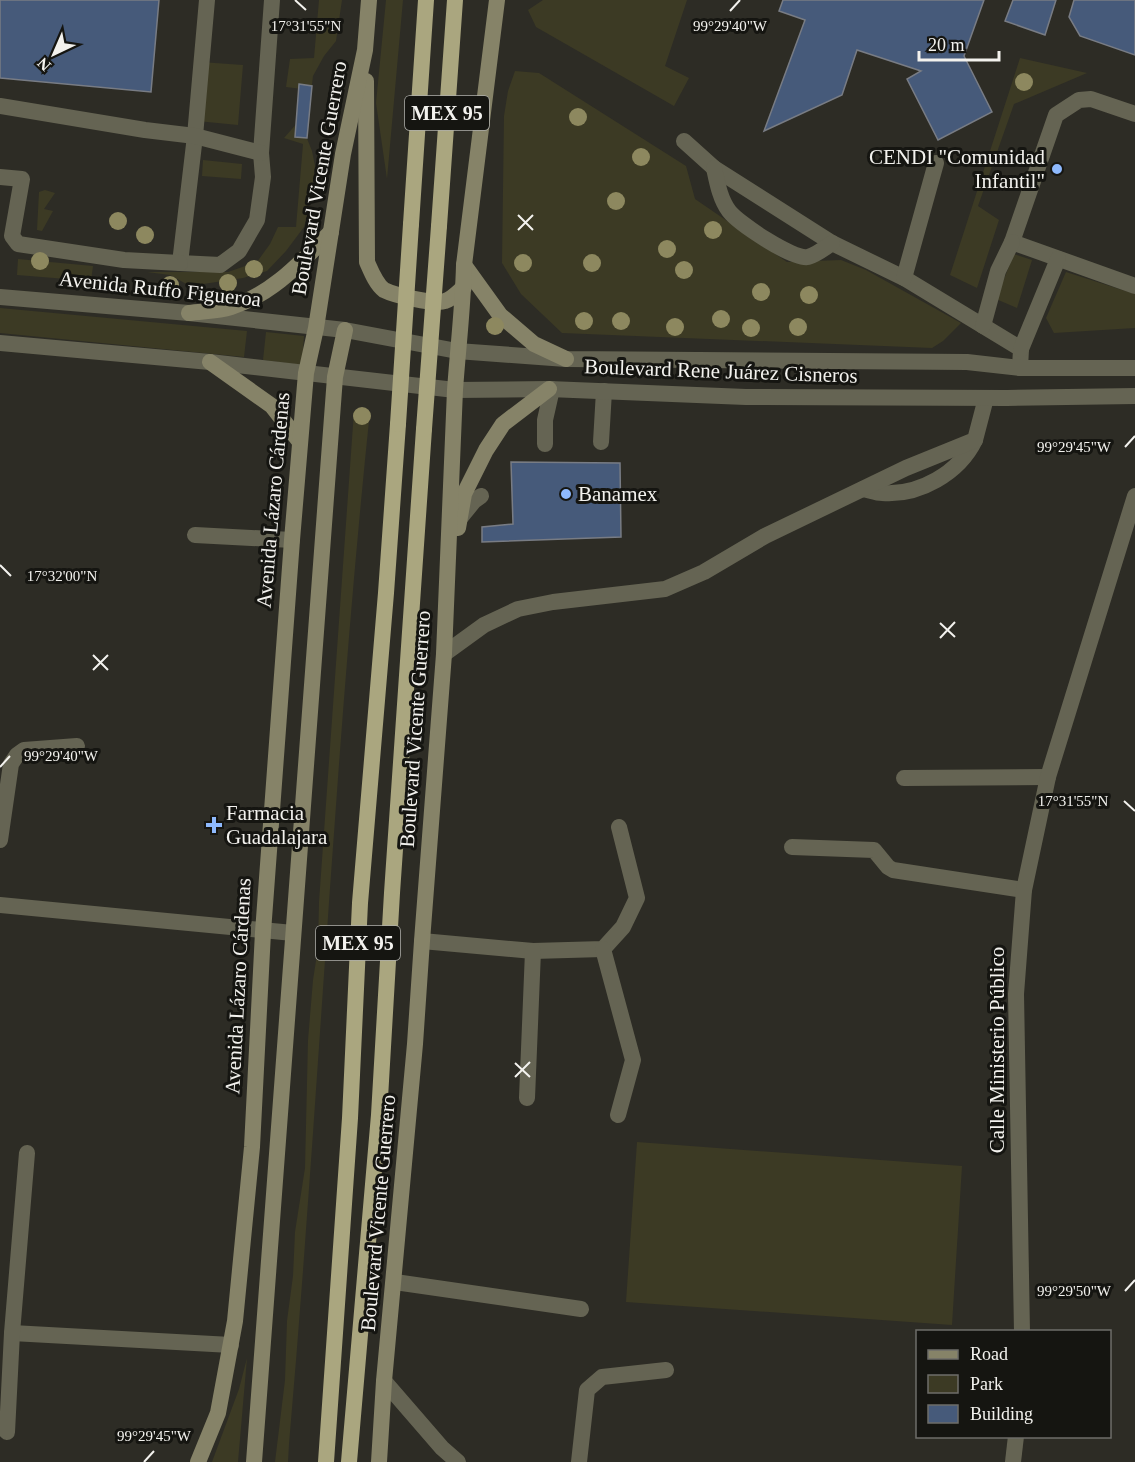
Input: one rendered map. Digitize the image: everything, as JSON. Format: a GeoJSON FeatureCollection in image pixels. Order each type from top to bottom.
{"type":"FeatureCollection","features":[{"type":"Feature","properties":{"kind":"highway","name":"Boulevard Vicente Guerrero"},"geometry":{"type":"LineString","coordinates":[[326,1462],[350,1118],[360,903],[385,605],[426,0]]}},
{"type":"Feature","properties":{"kind":"highway","name":"Boulevard Vicente Guerrero"},"geometry":{"type":"LineString","coordinates":[[349,1462],[379,1115],[455,0]]}},
{"type":"Feature","properties":{"kind":"main road","name":"Boulevard Vicente Guerrero"},"geometry":{"type":"LineString","coordinates":[[316,328],[343,154],[365,50],[369,0]]}},
{"type":"Feature","properties":{"kind":"main road","name":"Boulevard Vicente Guerrero"},"geometry":{"type":"LineString","coordinates":[[380,1462],[384,1381],[416,1044],[444,654],[457,351],[464,288],[464,265],[498,0]]}},
{"type":"Feature","properties":{"kind":"main road"},"geometry":{"type":"LineString","coordinates":[[365,50],[367,262],[383,289],[408,297],[447,301],[464,288]]}},
{"type":"Feature","properties":{"kind":"main road"},"geometry":{"type":"LineString","coordinates":[[189,313],[230,308],[258,295],[285,278],[331,232]]}},
{"type":"Feature","properties":{"kind":"main road"},"geometry":{"type":"LineString","coordinates":[[464,265],[500,315],[534,344],[566,359]]}},
{"type":"Feature","properties":{"kind":"main road","name":"Avenida Lázaro Cárdenas"},"geometry":{"type":"LineString","coordinates":[[198,1462],[218,1413],[235,1321],[252,1147],[262,932],[292,540],[306,373],[316,328]]}},
{"type":"Feature","properties":{"kind":"main road"},"geometry":{"type":"LineString","coordinates":[[254,1462],[335,377],[345,330]]}},
{"type":"Feature","properties":{"kind":"main road"},"geometry":{"type":"LineString","coordinates":[[210,362],[273,406],[300,442]]}},
{"type":"Feature","properties":{"kind":"main road"},"geometry":{"type":"LineString","coordinates":[[449,551],[461,517],[464,494],[486,450],[503,424],[550,389]]}},
{"type":"Feature","properties":{"kind":"street"},"geometry":{"type":"LineString","coordinates":[[180,263],[195,136],[207,0]]}},
{"type":"Feature","properties":{"kind":"street"},"geometry":{"type":"LineString","coordinates":[[0,177],[22,179],[12,236],[18,244],[124,260],[220,265],[238,251],[257,220],[263,177],[261,153],[272,0]]}},
{"type":"Feature","properties":{"kind":"street"},"geometry":{"type":"LineString","coordinates":[[983,327],[998,271],[1009,247],[1056,115],[1079,100],[1085,99],[1135,114]]}},
{"type":"Feature","properties":{"kind":"street"},"geometry":{"type":"LineString","coordinates":[[0,106],[195,136],[261,153]]}},
{"type":"Feature","properties":{"kind":"street"},"geometry":{"type":"LineString","coordinates":[[684,141],[714,168],[832,243],[904,278],[1021,349]]}},
{"type":"Feature","properties":{"kind":"street"},"geometry":{"type":"LineString","coordinates":[[904,278],[936,163]]}},
{"type":"Feature","properties":{"kind":"street"},"geometry":{"type":"LineString","coordinates":[[714,168],[720,193],[730,212],[777,247],[802,257],[810,257],[832,243]]}},
{"type":"Feature","properties":{"kind":"street"},"geometry":{"type":"LineString","coordinates":[[1009,247],[1056,264],[1135,286]]}},
{"type":"Feature","properties":{"kind":"street"},"geometry":{"type":"LineString","coordinates":[[1020,368],[1021,349],[1056,264]]}},
{"type":"Feature","properties":{"kind":"street","name":"Avenida Ruffo Figueroa"},"geometry":{"type":"LineString","coordinates":[[0,297],[189,313],[316,328]]}},
{"type":"Feature","properties":{"kind":"street","name":"Boulevard Rene Juárez Cisneros"},"geometry":{"type":"LineString","coordinates":[[316,328],[345,330],[457,351],[566,359],[968,362],[1020,368],[1135,368]]}},
{"type":"Feature","properties":{"kind":"street"},"geometry":{"type":"LineString","coordinates":[[0,343],[306,373]]}},
{"type":"Feature","properties":{"kind":"street","name":"Boulevard Rene Juárez Cisneros"},"geometry":{"type":"LineString","coordinates":[[306,373],[455,390],[550,389],[746,397],[1135,396]]}},
{"type":"Feature","properties":{"kind":"street"},"geometry":{"type":"LineString","coordinates":[[544,444],[550,389]]}},
{"type":"Feature","properties":{"kind":"street"},"geometry":{"type":"LineString","coordinates":[[601,442],[604,391]]}},
{"type":"Feature","properties":{"kind":"street"},"geometry":{"type":"LineString","coordinates":[[444,654],[484,625],[518,609],[552,602],[665,589],[704,572],[765,536],[906,468],[975,440],[986,398]]}},
{"type":"Feature","properties":{"kind":"street"},"geometry":{"type":"LineString","coordinates":[[461,517],[481,496]]}},
{"type":"Feature","properties":{"kind":"street","name":"Calle Ministerio Público"},"geometry":{"type":"LineString","coordinates":[[1022,1330],[1016,994],[1024,890],[1048,777],[1135,496]]}},
{"type":"Feature","properties":{"kind":"street"},"geometry":{"type":"LineString","coordinates":[[195,535],[292,540]]}},
{"type":"Feature","properties":{"kind":"street"},"geometry":{"type":"LineString","coordinates":[[0,840],[11,764],[16,755],[24,750],[77,746]]}},
{"type":"Feature","properties":{"kind":"street"},"geometry":{"type":"LineString","coordinates":[[904,778],[1048,777]]}},
{"type":"Feature","properties":{"kind":"street"},"geometry":{"type":"LineString","coordinates":[[422,941],[533,951],[603,949],[623,927],[637,898],[619,827]]}},
{"type":"Feature","properties":{"kind":"street"},"geometry":{"type":"LineString","coordinates":[[792,847],[874,850],[893,870],[1024,890]]}},
{"type":"Feature","properties":{"kind":"street"},"geometry":{"type":"LineString","coordinates":[[0,905],[262,932],[293,933]]}},
{"type":"Feature","properties":{"kind":"street"},"geometry":{"type":"LineString","coordinates":[[603,949],[633,1060],[618,1115]]}},
{"type":"Feature","properties":{"kind":"street"},"geometry":{"type":"LineString","coordinates":[[527,1098],[533,951]]}},
{"type":"Feature","properties":{"kind":"street"},"geometry":{"type":"LineString","coordinates":[[7,1432],[12,1334],[27,1153]]}},
{"type":"Feature","properties":{"kind":"street"},"geometry":{"type":"LineString","coordinates":[[394,1282],[581,1309]]}},
{"type":"Feature","properties":{"kind":"street"},"geometry":{"type":"LineString","coordinates":[[12,1334],[231,1345]]}},
{"type":"Feature","properties":{"kind":"street"},"geometry":{"type":"LineString","coordinates":[[579,1462],[587,1390],[602,1377],[666,1370]]}},
{"type":"Feature","properties":{"kind":"street"},"geometry":{"type":"LineString","coordinates":[[384,1381],[442,1448],[458,1462]]}},
{"type":"Feature","properties":{"kind":"street"},"geometry":{"type":"LineString","coordinates":[[1013,1462],[1016,1438]]}},
{"type":"Feature","properties":{"kind":"green space"},"geometry":{"type":"Polygon","coordinates":[[[319,0],[342,0],[336,41],[313,76],[306,136],[315,166],[312,196],[304,227],[267,271],[243,278],[190,286],[170,275],[147,272],[228,272],[257,262],[270,244],[278,227],[296,227],[303,144],[284,138],[299,121],[302,89],[286,87],[290,59],[314,58],[319,0]]]}},
{"type":"Feature","properties":{"kind":"green space"},"geometry":{"type":"Polygon","coordinates":[[[386,0],[403,0],[387,179],[376,103],[386,0]]]}},
{"type":"Feature","properties":{"kind":"green space"},"geometry":{"type":"Polygon","coordinates":[[[543,0],[687,0],[665,66],[689,78],[674,106],[536,27],[528,10],[543,0]]]}},
{"type":"Feature","properties":{"kind":"green space"},"geometry":{"type":"Polygon","coordinates":[[[1020,58],[1087,73],[1014,104],[978,206],[999,220],[977,288],[950,275],[1020,58]]]}},
{"type":"Feature","properties":{"kind":"green space"},"geometry":{"type":"Polygon","coordinates":[[[201,62],[243,65],[238,125],[197,121],[201,62]]]}},
{"type":"Feature","properties":{"kind":"green space"},"geometry":{"type":"Polygon","coordinates":[[[515,71],[539,73],[686,166],[695,199],[787,262],[841,260],[866,270],[961,323],[943,341],[932,348],[562,333],[521,294],[502,263],[504,116],[508,91],[515,71]]]}},
{"type":"Feature","properties":{"kind":"green space"},"geometry":{"type":"Polygon","coordinates":[[[203,160],[242,164],[241,179],[202,176],[203,160]]]}},
{"type":"Feature","properties":{"kind":"green space"},"geometry":{"type":"Polygon","coordinates":[[[45,190],[55,193],[44,209],[53,211],[42,231],[37,230],[39,192],[45,190]]]}},
{"type":"Feature","properties":{"kind":"green space"},"geometry":{"type":"Polygon","coordinates":[[[1014,254],[1032,260],[1017,308],[996,299],[1014,254]]]}},
{"type":"Feature","properties":{"kind":"green space"},"geometry":{"type":"Polygon","coordinates":[[[18,259],[93,266],[91,281],[17,275],[18,259]]]}},
{"type":"Feature","properties":{"kind":"green space"},"geometry":{"type":"Polygon","coordinates":[[[1066,272],[1135,294],[1135,328],[1054,333],[1046,318],[1066,272]]]}},
{"type":"Feature","properties":{"kind":"green space"},"geometry":{"type":"Polygon","coordinates":[[[0,308],[247,331],[244,357],[0,333],[0,308]]]}},
{"type":"Feature","properties":{"kind":"green space"},"geometry":{"type":"Polygon","coordinates":[[[266,332],[304,336],[302,365],[263,360],[266,332]]]}},
{"type":"Feature","properties":{"kind":"green space"},"geometry":{"type":"Polygon","coordinates":[[[354,411],[370,411],[346,669],[288,1462],[275,1462],[285,1380],[287,1321],[293,1276],[295,1232],[305,1168],[308,1040],[318,948],[319,902],[354,411]]]}},
{"type":"Feature","properties":{"kind":"green space"},"geometry":{"type":"Polygon","coordinates":[[[637,1142],[962,1166],[952,1325],[626,1302],[637,1142]]]}},
{"type":"Feature","properties":{"kind":"green space"},"geometry":{"type":"Polygon","coordinates":[[[247,1358],[238,1462],[212,1462],[239,1389],[247,1358]]]}},
{"type":"Feature","properties":{"kind":"building"},"geometry":{"type":"Polygon","coordinates":[[[0,0],[159,0],[151,92],[0,78],[0,0]]]}},
{"type":"Feature","properties":{"kind":"building"},"geometry":{"type":"Polygon","coordinates":[[[783,0],[984,0],[964,56],[992,112],[938,140],[907,79],[921,71],[857,50],[842,95],[764,131],[805,20],[779,11],[783,0]]]}},
{"type":"Feature","properties":{"kind":"building"},"geometry":{"type":"Polygon","coordinates":[[[1013,0],[1056,0],[1045,35],[1005,21],[1013,0]]]}},
{"type":"Feature","properties":{"kind":"building"},"geometry":{"type":"Polygon","coordinates":[[[1074,0],[1135,0],[1135,55],[1080,36],[1069,17],[1074,0]]]}},
{"type":"Feature","properties":{"kind":"building"},"geometry":{"type":"Polygon","coordinates":[[[299,84],[312,86],[307,138],[295,137],[299,84]]]}},
{"type":"Feature","properties":{"kind":"building","name":"Banamex"},"geometry":{"type":"Polygon","coordinates":[[[511,462],[620,463],[621,537],[482,542],[482,527],[513,524],[511,462]]]}},
{"type":"Feature","properties":{"kind":"place","name":"CENDI \"Comunidad Infantil\""},"geometry":{"type":"Point","coordinates":[1057,169]}},
{"type":"Feature","properties":{"kind":"place","name":"Banamex"},"geometry":{"type":"Point","coordinates":[566,494]}},
{"type":"Feature","properties":{"kind":"place","name":"Farmacia Guadalajara"},"geometry":{"type":"Point","coordinates":[214,825]}}]}
